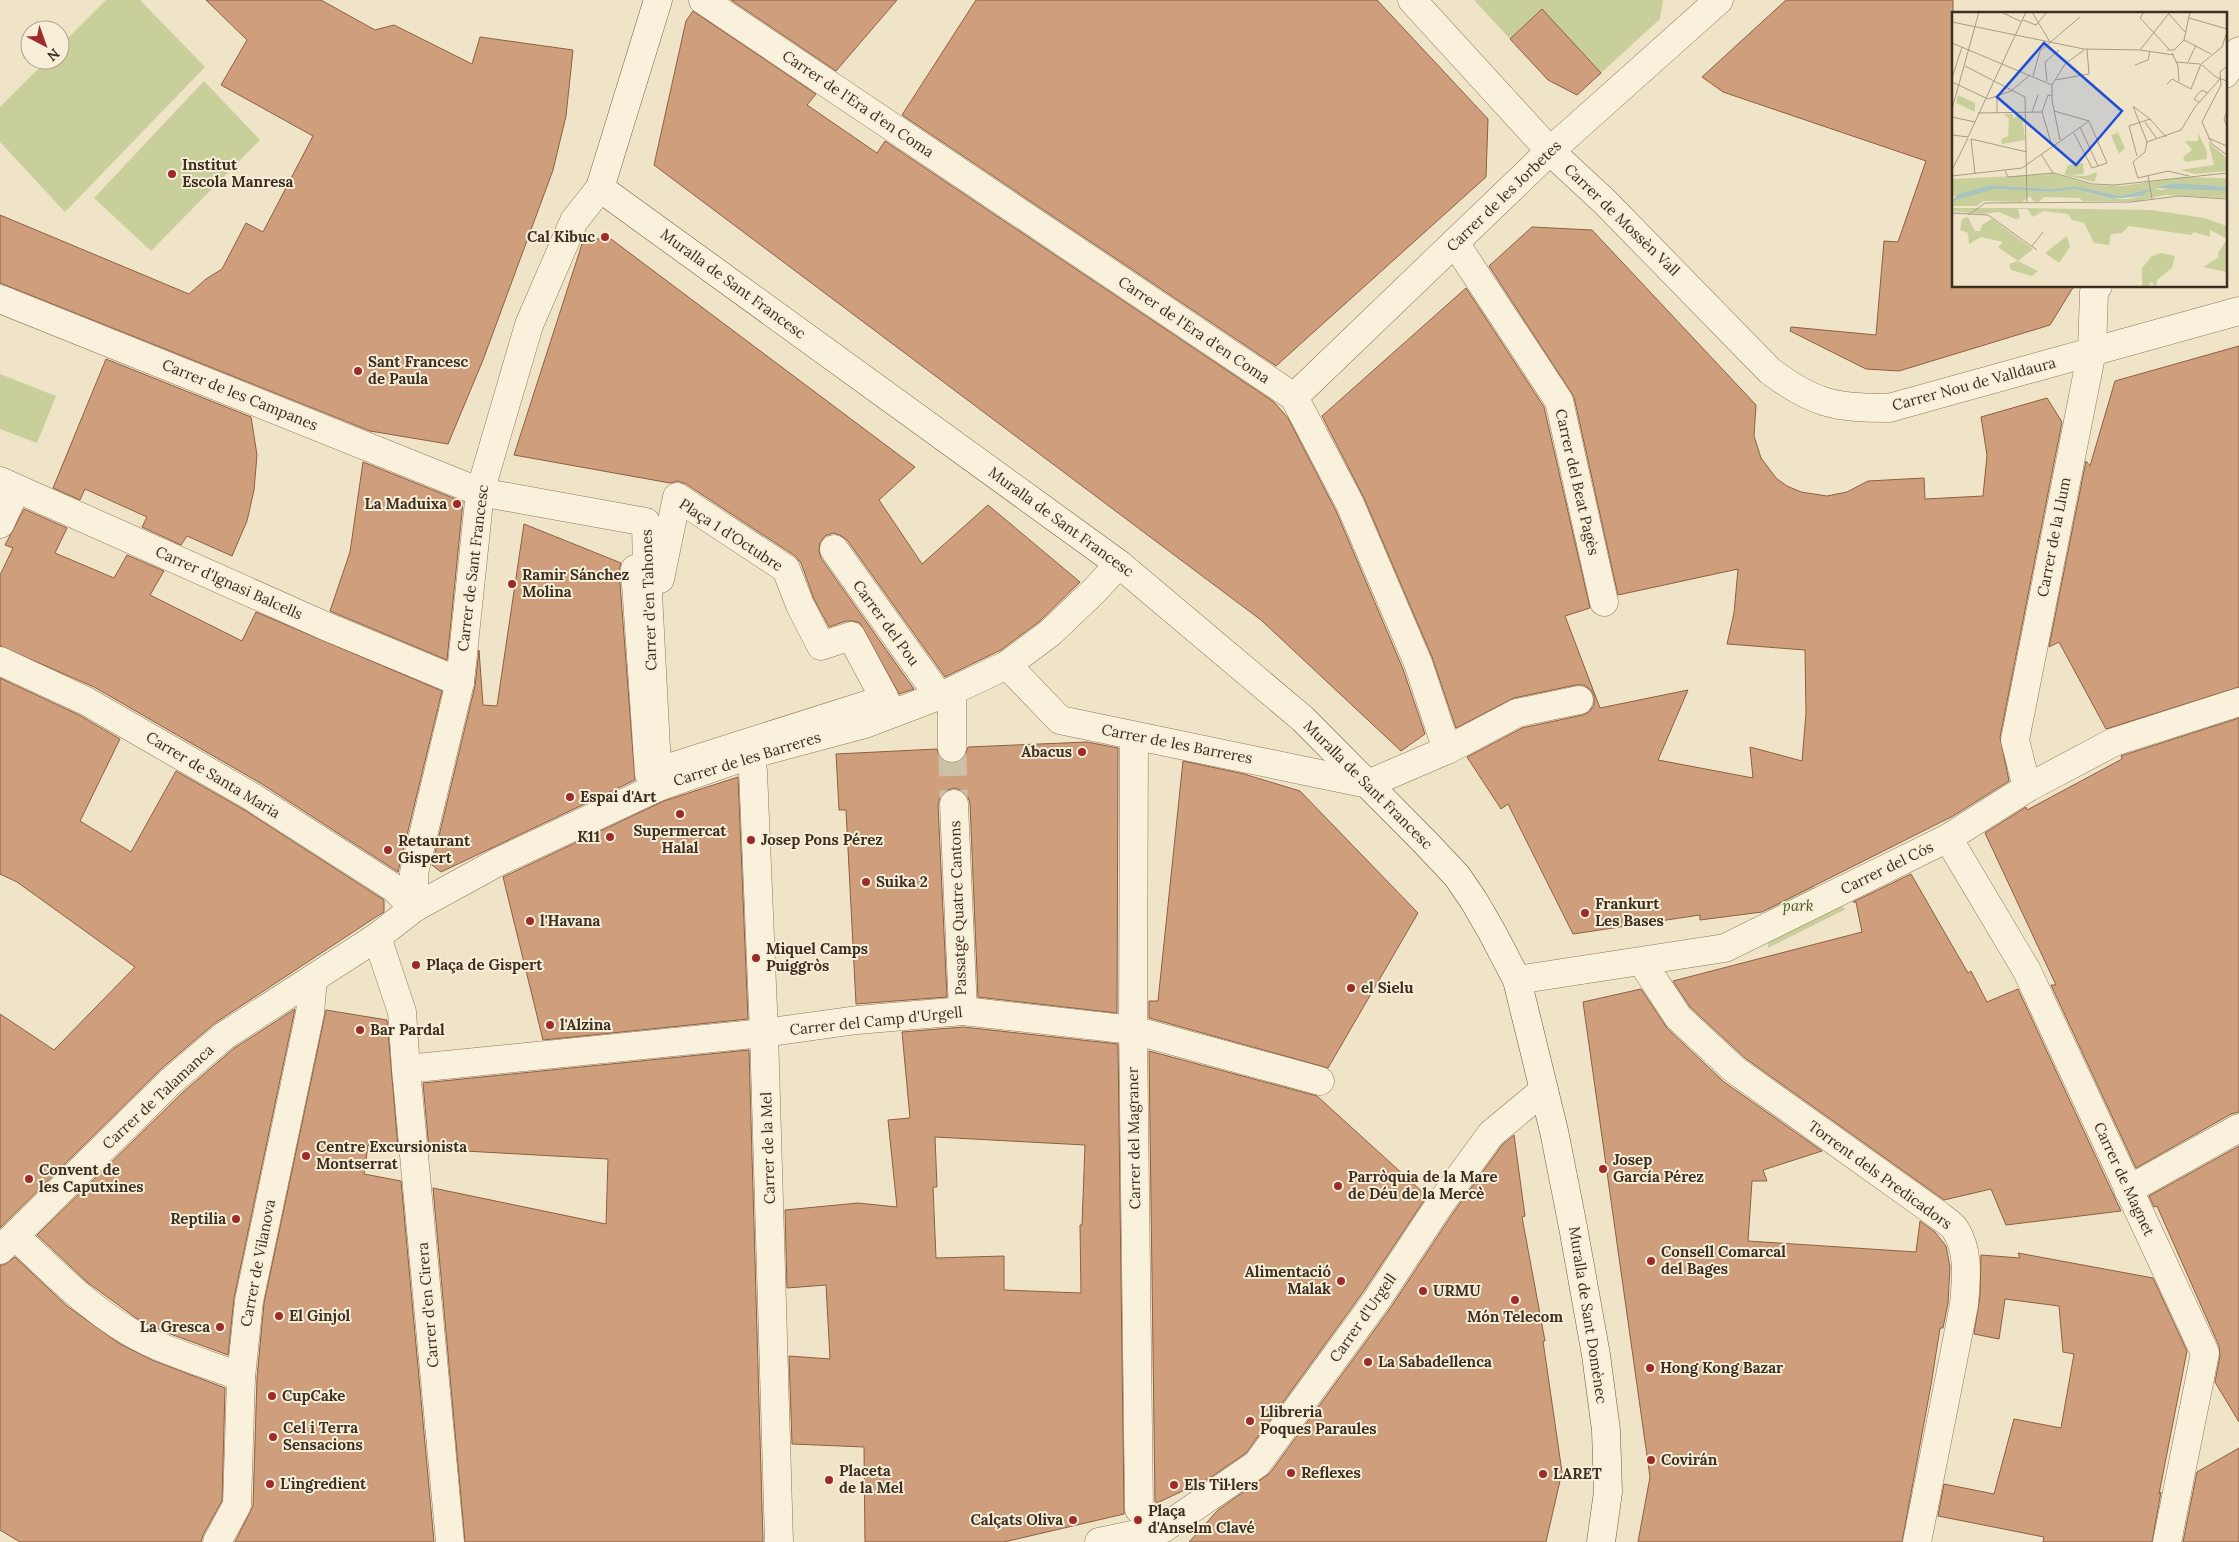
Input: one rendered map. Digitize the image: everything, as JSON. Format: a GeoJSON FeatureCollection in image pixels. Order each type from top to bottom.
{"type":"FeatureCollection","features":[{"type":"Feature","properties":{"kind":"street"},"geometry":{"type":"LineString","coordinates":[[600,188],[658,0]]}},
{"type":"Feature","properties":{"kind":"street","name":"Carrer de l'Era d'en Coma"},"geometry":{"type":"LineString","coordinates":[[703,0],[1294,397],[1350,504],[1418,663],[1447,750]]}},
{"type":"Feature","properties":{"kind":"street","name":"Carrer de Mossèn Vall"},"geometry":{"type":"LineString","coordinates":[[1412,0],[1550,151],[1605,202],[1731,329]]}},
{"type":"Feature","properties":{"kind":"street","name":"Carrer de les Jorbetes"},"geometry":{"type":"LineString","coordinates":[[1294,397],[1550,151],[1719,0]]}},
{"type":"Feature","properties":{"kind":"street"},"geometry":{"type":"LineString","coordinates":[[2226,72],[2239,51]]}},
{"type":"Feature","properties":{"kind":"street","name":"Carrer de Sant Francesc"},"geometry":{"type":"LineString","coordinates":[[414,908],[414,873],[460,682],[480,492],[529,325],[574,221],[600,188]]}},
{"type":"Feature","properties":{"kind":"street","name":"Muralla de Sant Francesc"},"geometry":{"type":"LineString","coordinates":[[600,188],[1119,564],[1303,719],[1457,876],[1492,932],[1517,980],[1544,1090]]}},
{"type":"Feature","properties":{"kind":"street","name":"Carrer del Beat Pagès"},"geometry":{"type":"LineString","coordinates":[[1455,243],[1559,401],[1604,602]]}},
{"type":"Feature","properties":{"kind":"street","name":"Carrer de la Llum"},"geometry":{"type":"LineString","coordinates":[[2027,788],[2015,740],[2092,351],[2094,292],[2097,288]]}},
{"type":"Feature","properties":{"kind":"street","name":"Carrer de les Campanes"},"geometry":{"type":"LineString","coordinates":[[0,299],[480,492]]}},
{"type":"Feature","properties":{"kind":"street","name":"Carrer Nou de Valldaura"},"geometry":{"type":"LineString","coordinates":[[1731,329],[1770,371],[1796,390],[1824,402],[1850,408],[1888,408],[2239,311]]}},
{"type":"Feature","properties":{"kind":"street"},"geometry":{"type":"LineString","coordinates":[[0,524],[8,485]]}},
{"type":"Feature","properties":{"kind":"street","name":"Carrer d'Ignasi Balcells"},"geometry":{"type":"LineString","coordinates":[[8,485],[221,578],[322,625],[460,682]]}},
{"type":"Feature","properties":{"kind":"street","name":"Carrer d'en Tahones"},"geometry":{"type":"LineString","coordinates":[[480,492],[646,522],[657,779]]}},
{"type":"Feature","properties":{"kind":"street","name":"Plaça 1 d'Octubre"},"geometry":{"type":"LineString","coordinates":[[647,574],[660,579],[677,497],[786,569],[800,605],[821,646],[851,636],[885,699],[657,779]]}},
{"type":"Feature","properties":{"kind":"street","name":"Carrer del Pou"},"geometry":{"type":"LineString","coordinates":[[834,549],[946,694]]}},
{"type":"Feature","properties":{"kind":"street","name":"Carrer de les Barreres"},"geometry":{"type":"LineString","coordinates":[[376,937],[414,908],[657,779],[865,724],[946,694],[1007,664],[1050,633],[1119,564]]}},
{"type":"Feature","properties":{"kind":"street","name":"Carrer de Santa Maria"},"geometry":{"type":"LineString","coordinates":[[0,661],[86,700],[254,798],[394,888],[414,908]]}},
{"type":"Feature","properties":{"kind":"street","name":"Carrer de les Barreres"},"geometry":{"type":"LineString","coordinates":[[1007,664],[1060,720],[1313,771],[1368,784]]}},
{"type":"Feature","properties":{"kind":"street"},"geometry":{"type":"LineString","coordinates":[[946,694],[952,748]]}},
{"type":"Feature","properties":{"kind":"street"},"geometry":{"type":"LineString","coordinates":[[1368,784],[1447,750],[1518,713],[1579,700]]}},
{"type":"Feature","properties":{"kind":"street","name":"Carrer del Cós"},"geometry":{"type":"LineString","coordinates":[[1517,980],[1725,948],[1948,838],[2027,788],[2114,742],[2239,702]]}},
{"type":"Feature","properties":{"kind":"street","name":"Carrer del Magraner"},"geometry":{"type":"LineString","coordinates":[[1134,736],[1133,1030],[1139,1509],[1160,1535]]}},
{"type":"Feature","properties":{"kind":"street","name":"Carrer de la Mel"},"geometry":{"type":"LineString","coordinates":[[750,755],[753,771],[764,1033],[779,1542]]}},
{"type":"Feature","properties":{"kind":"street","name":"Passatge Quatre Cantons"},"geometry":{"type":"LineString","coordinates":[[954,804],[962,1011]]}},
{"type":"Feature","properties":{"kind":"street","name":"Carrer de Magnet"},"geometry":{"type":"LineString","coordinates":[[1948,838],[2027,971],[2205,1353],[2167,1542]]}},
{"type":"Feature","properties":{"kind":"street","name":"Carrer de Talamanca"},"geometry":{"type":"LineString","coordinates":[[8,1243],[171,1081],[224,1036],[376,937]]}},
{"type":"Feature","properties":{"kind":"street","name":"Carrer d'en Cirera"},"geometry":{"type":"LineString","coordinates":[[376,937],[402,1012],[450,1542]]}},
{"type":"Feature","properties":{"kind":"street","name":"Torrent dels Predicadors"},"geometry":{"type":"LineString","coordinates":[[1642,962],[1678,1017],[1735,1070],[1954,1227],[1964,1248],[1966,1272],[1964,1305],[1917,1542]]}},
{"type":"Feature","properties":{"kind":"street","name":"Carrer de Vilanova"},"geometry":{"type":"LineString","coordinates":[[217,1542],[236,1505],[241,1377],[249,1301],[310,1013],[312,978]]}},
{"type":"Feature","properties":{"kind":"street","name":"Carrer del Camp d'Urgell"},"geometry":{"type":"LineString","coordinates":[[406,1069],[764,1033],[857,1020],[962,1011],[1133,1030],[1320,1081]]}},
{"type":"Feature","properties":{"kind":"street","name":"Carrer d'Urgell"},"geometry":{"type":"LineString","coordinates":[[1160,1535],[1257,1464],[1376,1301],[1440,1204],[1491,1134],[1544,1090]]}},
{"type":"Feature","properties":{"kind":"street","name":"Muralla de Sant Domènec"},"geometry":{"type":"LineString","coordinates":[[1544,1090],[1574,1227],[1606,1430],[1608,1492],[1601,1542]]}},
{"type":"Feature","properties":{"kind":"street"},"geometry":{"type":"LineString","coordinates":[[2128,1190],[2239,1128]]}},
{"type":"Feature","properties":{"kind":"street"},"geometry":{"type":"LineString","coordinates":[[8,1243],[81,1298],[147,1341],[241,1377]]}},
{"type":"Feature","properties":{"kind":"street"},"geometry":{"type":"LineString","coordinates":[[1099,1542],[1160,1535]]}},
{"type":"Feature","properties":{"kind":"green space"},"geometry":{"type":"Polygon","coordinates":[[[106,0],[140,0],[205,67],[65,212],[0,142],[0,107],[37,70],[70,70],[70,36],[106,0]]]}},
{"type":"Feature","properties":{"kind":"green space"},"geometry":{"type":"Polygon","coordinates":[[[1474,0],[1663,0],[1660,19],[1601,73],[1542,10],[1510,39],[1474,0]]]}},
{"type":"Feature","properties":{"kind":"green space"},"geometry":{"type":"Polygon","coordinates":[[[204,81],[260,140],[151,251],[94,198],[204,81]]]}},
{"type":"Feature","properties":{"kind":"green space"},"geometry":{"type":"Polygon","coordinates":[[[0,374],[56,396],[37,443],[0,429],[0,374]]]}},
{"type":"Feature","properties":{"kind":"green space","name":"park"},"geometry":{"type":"Polygon","coordinates":[[[1804,876],[1825,899],[1846,909],[1768,948],[1768,895],[1804,876]]]}},
{"type":"Feature","properties":{"kind":"building"},"geometry":{"type":"Polygon","coordinates":[[[206,0],[321,0],[375,30],[394,25],[472,64],[480,37],[573,50],[566,116],[553,170],[483,360],[448,444],[370,431],[0,283],[0,215],[189,294],[206,279],[222,269],[246,223],[263,232],[313,136],[221,85],[247,40],[206,0]]]}},
{"type":"Feature","properties":{"kind":"building"},"geometry":{"type":"Polygon","coordinates":[[[731,0],[897,0],[836,71],[731,0]]]}},
{"type":"Feature","properties":{"kind":"building"},"geometry":{"type":"Polygon","coordinates":[[[976,0],[1377,0],[1488,119],[1486,177],[1276,366],[902,115],[976,0]]]}},
{"type":"Feature","properties":{"kind":"building"},"geometry":{"type":"Polygon","coordinates":[[[1786,0],[1953,0],[1952,288],[2073,288],[2050,325],[1899,371],[1866,369],[1790,331],[1791,327],[1876,335],[1884,241],[1898,242],[1926,161],[1723,92],[1702,77],[1786,0]]]}},
{"type":"Feature","properties":{"kind":"building"},"geometry":{"type":"Polygon","coordinates":[[[1542,9],[1601,73],[1577,95],[1548,80],[1510,39],[1542,9]]]}},
{"type":"Feature","properties":{"kind":"building"},"geometry":{"type":"Polygon","coordinates":[[[693,11],[816,94],[807,105],[877,153],[885,141],[1274,402],[1288,418],[1336,511],[1403,669],[1425,734],[1401,751],[1261,620],[654,165],[686,21],[693,11]]]}},
{"type":"Feature","properties":{"kind":"building"},"geometry":{"type":"Polygon","coordinates":[[[1532,227],[1592,230],[1756,405],[1754,436],[1761,458],[1776,478],[1787,486],[1801,492],[1827,496],[1847,492],[1868,481],[1924,478],[1925,499],[1983,496],[1987,455],[1981,417],[2047,398],[2062,422],[2000,737],[2009,781],[1953,816],[1762,912],[1700,920],[1700,915],[1573,934],[1508,804],[1501,809],[1467,757],[1522,728],[1583,715],[1589,712],[1594,705],[1594,696],[1591,690],[1584,685],[1576,685],[1514,698],[1456,728],[1432,657],[1364,498],[1322,416],[1466,288],[1544,407],[1590,608],[1565,616],[1600,708],[1688,690],[1658,760],[1753,778],[1750,747],[1802,761],[1806,713],[1805,650],[1727,644],[1734,613],[1738,569],[1618,595],[1574,397],[1489,266],[1532,227]]]}},
{"type":"Feature","properties":{"kind":"building"},"geometry":{"type":"Polygon","coordinates":[[[607,236],[915,467],[879,500],[922,564],[988,505],[1080,582],[1040,621],[1001,650],[945,677],[847,540],[833,533],[825,536],[820,543],[819,551],[821,558],[914,689],[899,694],[860,623],[846,621],[829,627],[814,599],[801,563],[795,556],[686,484],[678,481],[670,483],[514,455],[582,244],[607,236]]]}},
{"type":"Feature","properties":{"kind":"building"},"geometry":{"type":"Polygon","coordinates":[[[2239,346],[2239,687],[2106,729],[2059,642],[2049,647],[2086,461],[2090,466],[2115,381],[2239,346]]]}},
{"type":"Feature","properties":{"kind":"building"},"geometry":{"type":"Polygon","coordinates":[[[106,359],[251,417],[257,455],[254,490],[247,521],[232,556],[187,536],[181,545],[142,527],[147,517],[85,489],[80,500],[53,488],[106,359]]]}},
{"type":"Feature","properties":{"kind":"building"},"geometry":{"type":"Polygon","coordinates":[[[363,462],[463,502],[447,660],[330,611],[350,552],[363,462]]]}},
{"type":"Feature","properties":{"kind":"building"},"geometry":{"type":"Polygon","coordinates":[[[24,509],[67,528],[55,553],[114,578],[127,555],[164,571],[150,595],[242,641],[256,612],[442,691],[398,872],[262,784],[94,687],[0,646],[0,575],[13,548],[5,545],[24,509]]]}},
{"type":"Feature","properties":{"kind":"building"},"geometry":{"type":"Polygon","coordinates":[[[524,524],[621,563],[619,570],[635,780],[441,872],[432,865],[475,686],[479,650],[483,705],[497,706],[524,524]]]}},
{"type":"Feature","properties":{"kind":"building"},"geometry":{"type":"Polygon","coordinates":[[[0,678],[79,715],[120,739],[80,821],[131,852],[176,771],[246,811],[384,900],[384,912],[215,1023],[161,1069],[0,1228],[0,1014],[54,1050],[135,967],[17,882],[0,874],[0,678]]]}},
{"type":"Feature","properties":{"kind":"building"},"geometry":{"type":"Polygon","coordinates":[[[2239,718],[2239,1112],[2231,1114],[2136,1168],[2051,985],[2056,985],[1985,833],[2026,807],[2027,810],[2122,759],[2121,756],[2239,718]]]}},
{"type":"Feature","properties":{"kind":"building"},"geometry":{"type":"Polygon","coordinates":[[[1087,742],[1118,748],[1117,1013],[978,997],[970,803],[967,795],[961,790],[954,788],[945,791],[940,797],[938,805],[947,997],[856,1004],[846,810],[839,810],[836,754],[937,749],[939,756],[944,761],[952,764],[959,762],[965,756],[968,747],[1087,742]]]}},
{"type":"Feature","properties":{"kind":"building"},"geometry":{"type":"Polygon","coordinates":[[[1183,761],[1244,774],[1300,791],[1418,913],[1328,1068],[1149,1018],[1149,1001],[1158,1001],[1183,761]]]}},
{"type":"Feature","properties":{"kind":"building"},"geometry":{"type":"Polygon","coordinates":[[[738,777],[748,1019],[543,1040],[503,877],[664,801],[738,777]]]}},
{"type":"Feature","properties":{"kind":"building"},"geometry":{"type":"Polygon","coordinates":[[[1911,874],[1968,973],[1971,971],[1987,1002],[2018,989],[2121,1211],[2006,1225],[1991,1189],[1944,1200],[1745,1058],[1690,1007],[1673,981],[1862,932],[1856,902],[1853,902],[1911,874]]]}},
{"type":"Feature","properties":{"kind":"building"},"geometry":{"type":"Polygon","coordinates":[[[1641,989],[1667,1028],[1724,1082],[1822,1151],[1763,1170],[1767,1181],[1752,1181],[1748,1241],[1916,1252],[1920,1221],[1935,1232],[1946,1246],[1950,1267],[1948,1303],[1943,1328],[1940,1328],[1902,1542],[1638,1542],[1650,1477],[1583,1002],[1641,989]]]}},
{"type":"Feature","properties":{"kind":"building"},"geometry":{"type":"Polygon","coordinates":[[[295,1009],[234,1298],[228,1355],[165,1332],[136,1318],[87,1282],[37,1235],[182,1093],[233,1049],[295,1009]]]}},
{"type":"Feature","properties":{"kind":"building"},"geometry":{"type":"Polygon","coordinates":[[[326,1010],[387,1020],[398,1147],[368,1145],[364,1174],[401,1181],[434,1542],[235,1542],[253,1506],[257,1378],[264,1303],[326,1010]]]}},
{"type":"Feature","properties":{"kind":"building"},"geometry":{"type":"Polygon","coordinates":[[[963,1027],[1118,1044],[1124,1514],[1004,1542],[865,1542],[864,1447],[792,1444],[789,1356],[830,1359],[826,1285],[787,1288],[785,1210],[858,1203],[897,1207],[888,1120],[910,1118],[902,1032],[963,1027]],[[935,1137],[937,1187],[933,1187],[936,1258],[1004,1256],[1004,1290],[1081,1293],[1080,1225],[1082,1225],[1085,1145],[935,1137]]]}},
{"type":"Feature","properties":{"kind":"building"},"geometry":{"type":"Polygon","coordinates":[[[749,1050],[763,1542],[465,1542],[433,1188],[606,1224],[608,1159],[429,1149],[423,1083],[749,1050]]]}},
{"type":"Feature","properties":{"kind":"building"},"geometry":{"type":"Polygon","coordinates":[[[1149,1051],[1317,1096],[1427,1196],[1363,1292],[1246,1453],[1208,1479],[1157,1503],[1155,1501],[1149,1051]]]}},
{"type":"Feature","properties":{"kind":"building"},"geometry":{"type":"Polygon","coordinates":[[[1514,1135],[1525,1216],[1522,1217],[1545,1341],[1543,1341],[1562,1472],[1546,1542],[1189,1542],[1218,1510],[1270,1473],[1389,1310],[1453,1213],[1502,1145],[1514,1135]]]}},
{"type":"Feature","properties":{"kind":"building"},"geometry":{"type":"Polygon","coordinates":[[[2239,1146],[2239,1422],[2215,1382],[2220,1356],[2219,1346],[2157,1206],[2154,1207],[2149,1196],[2239,1146]]]}},
{"type":"Feature","properties":{"kind":"building"},"geometry":{"type":"Polygon","coordinates":[[[2018,1253],[2153,1278],[2187,1351],[2159,1494],[2161,1492],[2152,1542],[2043,1542],[2044,1537],[1938,1516],[1944,1484],[1994,1494],[2014,1419],[2061,1428],[2074,1354],[2063,1352],[2059,1306],[2005,1299],[1999,1339],[1974,1334],[1980,1296],[1981,1255],[2020,1258],[2018,1253]]]}},
{"type":"Feature","properties":{"kind":"building"},"geometry":{"type":"Polygon","coordinates":[[[15,1257],[67,1306],[120,1344],[152,1360],[225,1388],[222,1501],[201,1542],[20,1542],[0,1530],[0,1265],[4,1265],[15,1257]]]}},
{"type":"Feature","properties":{"kind":"building"},"geometry":{"type":"Polygon","coordinates":[[[2239,1448],[2239,1542],[2183,1542],[2197,1472],[2239,1448]]]}},
{"type":"Feature","properties":{"kind":"tunnel"},"geometry":{"type":"LineString","coordinates":[[952,748],[954,804]]}},
{"type":"Feature","properties":{"kind":"place","name":"Institut Escola Manresa"},"geometry":{"type":"Point","coordinates":[172,174]}},
{"type":"Feature","properties":{"kind":"place","name":"Cal Kibuc"},"geometry":{"type":"Point","coordinates":[605,237]}},
{"type":"Feature","properties":{"kind":"place","name":"Sant Francesc de Paula"},"geometry":{"type":"Point","coordinates":[358,371]}},
{"type":"Feature","properties":{"kind":"place","name":"La Maduixa"},"geometry":{"type":"Point","coordinates":[457,504]}},
{"type":"Feature","properties":{"kind":"place","name":"Ramir Sánchez Molina"},"geometry":{"type":"Point","coordinates":[512,584]}},
{"type":"Feature","properties":{"kind":"place","name":"Abacus"},"geometry":{"type":"Point","coordinates":[1082,752]}},
{"type":"Feature","properties":{"kind":"place","name":"Espai d'Art"},"geometry":{"type":"Point","coordinates":[570,797]}},
{"type":"Feature","properties":{"kind":"place","name":"Supermercat Halal"},"geometry":{"type":"Point","coordinates":[680,814]}},
{"type":"Feature","properties":{"kind":"place","name":"K11"},"geometry":{"type":"Point","coordinates":[610,837]}},
{"type":"Feature","properties":{"kind":"place","name":"Josep Pons Pérez"},"geometry":{"type":"Point","coordinates":[751,840]}},
{"type":"Feature","properties":{"kind":"place","name":"Retaurant Gispert"},"geometry":{"type":"Point","coordinates":[388,850]}},
{"type":"Feature","properties":{"kind":"place","name":"Suika 2"},"geometry":{"type":"Point","coordinates":[866,882]}},
{"type":"Feature","properties":{"kind":"place","name":"Frankurt Les Bases"},"geometry":{"type":"Point","coordinates":[1585,913]}},
{"type":"Feature","properties":{"kind":"place","name":"l'Havana"},"geometry":{"type":"Point","coordinates":[530,921]}},
{"type":"Feature","properties":{"kind":"place","name":"Miquel Camps Puiggròs"},"geometry":{"type":"Point","coordinates":[756,958]}},
{"type":"Feature","properties":{"kind":"place","name":"Plaça de Gispert"},"geometry":{"type":"Point","coordinates":[416,965]}},
{"type":"Feature","properties":{"kind":"place","name":"el Sielu"},"geometry":{"type":"Point","coordinates":[1351,988]}},
{"type":"Feature","properties":{"kind":"place","name":"l'Alzina"},"geometry":{"type":"Point","coordinates":[550,1025]}},
{"type":"Feature","properties":{"kind":"place","name":"Bar Pardal"},"geometry":{"type":"Point","coordinates":[360,1030]}},
{"type":"Feature","properties":{"kind":"place","name":"Centre Excursionista Montserrat"},"geometry":{"type":"Point","coordinates":[306,1156]}},
{"type":"Feature","properties":{"kind":"place","name":"Josep García Pérez"},"geometry":{"type":"Point","coordinates":[1603,1169]}},
{"type":"Feature","properties":{"kind":"place","name":"Convent de les Caputxines"},"geometry":{"type":"Point","coordinates":[29,1179]}},
{"type":"Feature","properties":{"kind":"place","name":"Parròquia de la Mare de Déu de la Mercè"},"geometry":{"type":"Point","coordinates":[1338,1186]}},
{"type":"Feature","properties":{"kind":"place","name":"Reptilia"},"geometry":{"type":"Point","coordinates":[236,1219]}},
{"type":"Feature","properties":{"kind":"place","name":"Consell Comarcal del Bages"},"geometry":{"type":"Point","coordinates":[1651,1261]}},
{"type":"Feature","properties":{"kind":"place","name":"Alimentació Malak"},"geometry":{"type":"Point","coordinates":[1341,1281]}},
{"type":"Feature","properties":{"kind":"place","name":"URMU"},"geometry":{"type":"Point","coordinates":[1423,1291]}},
{"type":"Feature","properties":{"kind":"place","name":"Món Telecom"},"geometry":{"type":"Point","coordinates":[1515,1300]}},
{"type":"Feature","properties":{"kind":"place","name":"El Ginjol"},"geometry":{"type":"Point","coordinates":[279,1316]}},
{"type":"Feature","properties":{"kind":"place","name":"La Gresca"},"geometry":{"type":"Point","coordinates":[220,1327]}},
{"type":"Feature","properties":{"kind":"place","name":"La Sabadellenca"},"geometry":{"type":"Point","coordinates":[1368,1362]}},
{"type":"Feature","properties":{"kind":"place","name":"Hong Kong Bazar"},"geometry":{"type":"Point","coordinates":[1650,1368]}},
{"type":"Feature","properties":{"kind":"place","name":"CupCake"},"geometry":{"type":"Point","coordinates":[272,1396]}},
{"type":"Feature","properties":{"kind":"place","name":"Llibreria Poques Paraules"},"geometry":{"type":"Point","coordinates":[1250,1421]}},
{"type":"Feature","properties":{"kind":"place","name":"Cel i Terra Sensacions"},"geometry":{"type":"Point","coordinates":[273,1437]}},
{"type":"Feature","properties":{"kind":"place","name":"Covirán"},"geometry":{"type":"Point","coordinates":[1651,1460]}},
{"type":"Feature","properties":{"kind":"place","name":"Reflexes"},"geometry":{"type":"Point","coordinates":[1291,1473]}},
{"type":"Feature","properties":{"kind":"place","name":"LARET"},"geometry":{"type":"Point","coordinates":[1543,1474]}},
{"type":"Feature","properties":{"kind":"place","name":"Placeta de la Mel"},"geometry":{"type":"Point","coordinates":[829,1480]}},
{"type":"Feature","properties":{"kind":"place","name":"L'ingredient"},"geometry":{"type":"Point","coordinates":[270,1484]}},
{"type":"Feature","properties":{"kind":"place","name":"Els Til·lers"},"geometry":{"type":"Point","coordinates":[1174,1485]}},
{"type":"Feature","properties":{"kind":"place","name":"Calçats Oliva"},"geometry":{"type":"Point","coordinates":[1073,1520]}},
{"type":"Feature","properties":{"kind":"place","name":"Plaça d'Anselm Clavé"},"geometry":{"type":"Point","coordinates":[1138,1520]}}]}
